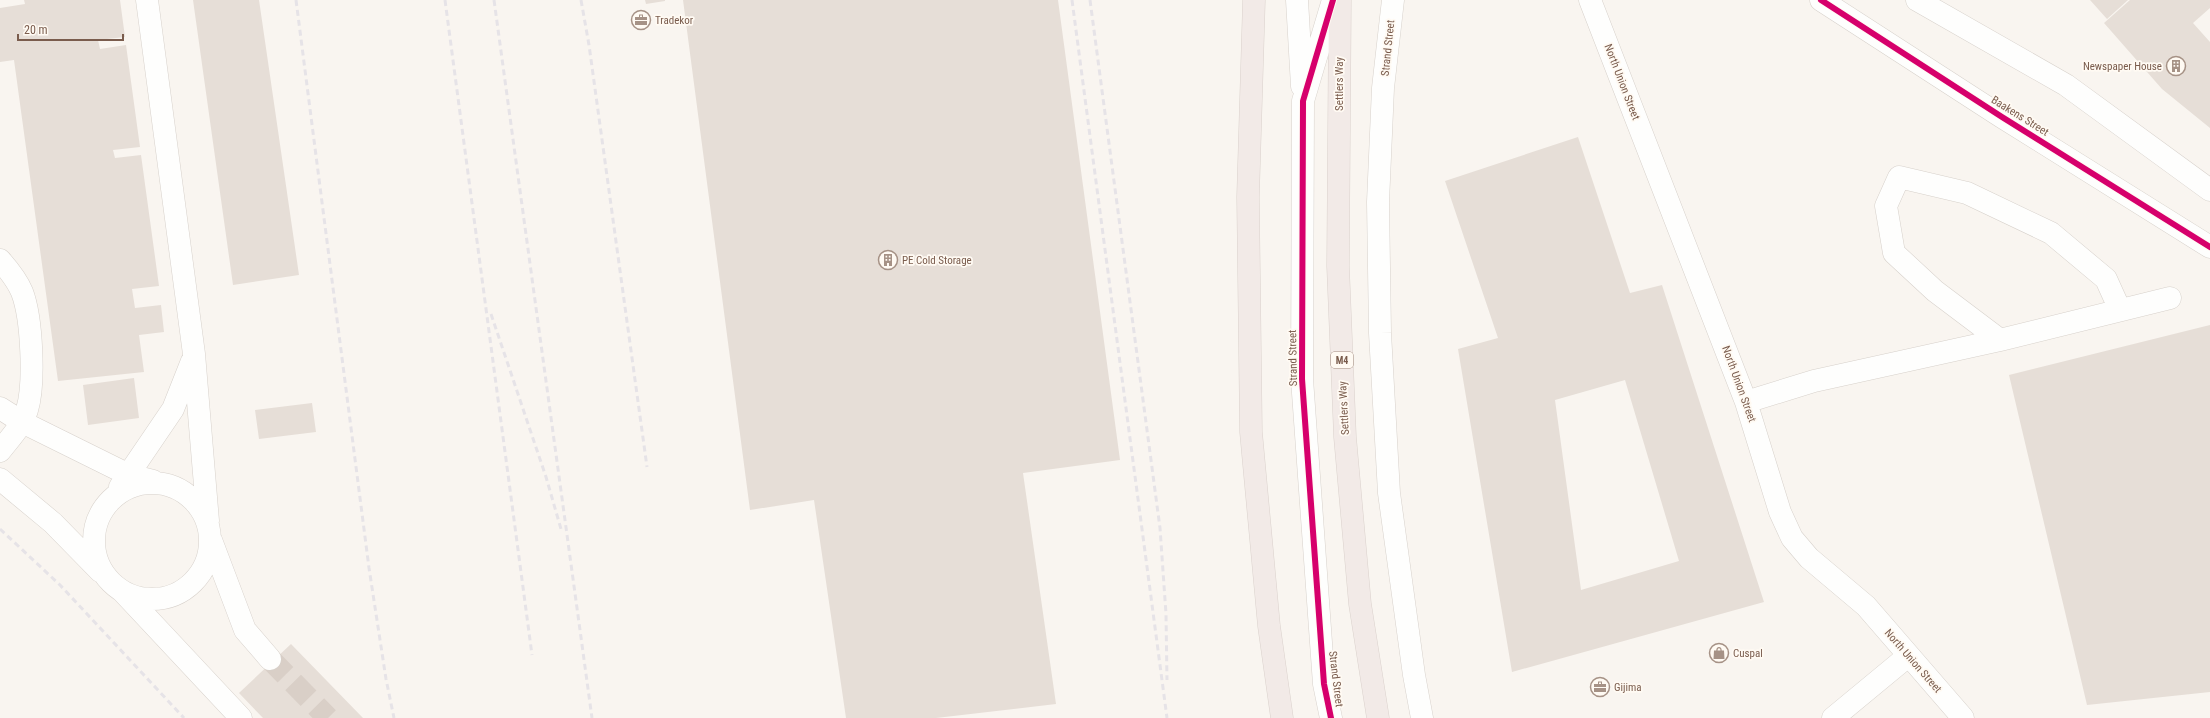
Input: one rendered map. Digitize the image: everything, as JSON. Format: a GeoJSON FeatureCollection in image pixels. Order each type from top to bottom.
{"type":"FeatureCollection","features":[{"type":"Feature","properties":{"kind":"highway"},"geometry":{"type":"LineString","coordinates":[[1254,0],[1248,197],[1251,432],[1269,626],[1282,718]]}},
{"type":"Feature","properties":{"kind":"highway","name":"Settlers Way"},"geometry":{"type":"LineString","coordinates":[[1340,0],[1338,266],[1345,437],[1360,604],[1378,718]]}},
{"type":"Feature","properties":{"kind":"street"},"geometry":{"type":"LineString","coordinates":[[147,0],[194,354],[210,530],[208,559],[199,577],[184,590],[165,598],[146,598],[114,584],[99,565],[94,546],[96,526],[104,508],[129,475],[173,409],[194,354]]}},
{"type":"Feature","properties":{"kind":"street"},"geometry":{"type":"LineString","coordinates":[[1297,0],[1303,101]]}},
{"type":"Feature","properties":{"kind":"street","name":"Strand Street"},"geometry":{"type":"LineString","coordinates":[[1331,718],[1324,684],[1302,379],[1303,101],[1333,0]]}},
{"type":"Feature","properties":{"kind":"street","name":"Strand Street"},"geometry":{"type":"LineString","coordinates":[[1393,0],[1383,88],[1378,202],[1380,333],[1389,493],[1414,675],[1422,718]]}},
{"type":"Feature","properties":{"kind":"street","name":"North Union Street"},"geometry":{"type":"LineString","coordinates":[[1590,0],[1746,402],[1780,512],[1792,538],[1809,558],[1866,606],[1963,718]]}},
{"type":"Feature","properties":{"kind":"street","name":"Baakens Street"},"geometry":{"type":"LineString","coordinates":[[1822,0],[2009,121],[2210,247]]}},
{"type":"Feature","properties":{"kind":"street"},"geometry":{"type":"LineString","coordinates":[[1917,0],[2066,86],[2210,190]]}},
{"type":"Feature","properties":{"kind":"street"},"geometry":{"type":"LineString","coordinates":[[2000,340],[1935,290],[1894,253],[1886,206],[1899,177],[1967,193],[2050,233],[2106,279],[2120,310]]}},
{"type":"Feature","properties":{"kind":"street"},"geometry":{"type":"LineString","coordinates":[[0,260],[22,292],[30,320],[29,395],[27,409],[22,422],[0,451]]}},
{"type":"Feature","properties":{"kind":"street"},"geometry":{"type":"LineString","coordinates":[[1746,402],[1814,381],[2000,340],[2170,298]]}},
{"type":"Feature","properties":{"kind":"street"},"geometry":{"type":"LineString","coordinates":[[0,408],[22,422],[129,475],[169,485],[186,493],[195,501],[210,530],[245,630],[270,659]]}},
{"type":"Feature","properties":{"kind":"street"},"geometry":{"type":"LineString","coordinates":[[0,479],[53,523],[114,584],[241,718]]}},
{"type":"Feature","properties":{"kind":"street"},"geometry":{"type":"LineString","coordinates":[[104,508],[117,494],[133,485],[151,482],[169,485]]}},
{"type":"Feature","properties":{"kind":"street"},"geometry":{"type":"LineString","coordinates":[[1833,718],[1908,656]]}},
{"type":"Feature","properties":{"kind":"building"},"geometry":{"type":"Polygon","coordinates":[[[24,0],[120,0],[125,37],[98,40],[100,49],[126,45],[140,147],[113,150],[115,158],[141,155],[159,286],[132,289],[135,308],[161,305],[164,332],[139,335],[144,372],[58,381],[14,60],[0,62],[0,8],[25,4],[24,0]]]}},
{"type":"Feature","properties":{"kind":"building"},"geometry":{"type":"Polygon","coordinates":[[[193,0],[259,0],[299,275],[233,285],[193,0]]]}},
{"type":"Feature","properties":{"kind":"building"},"geometry":{"type":"Polygon","coordinates":[[[645,0],[665,0],[665,1],[646,4],[645,0]]]}},
{"type":"Feature","properties":{"kind":"building"},"geometry":{"type":"Polygon","coordinates":[[[683,0],[1058,0],[1120,460],[1023,473],[1056,704],[936,718],[846,718],[814,500],[750,510],[683,0]]]}},
{"type":"Feature","properties":{"kind":"building"},"geometry":{"type":"Polygon","coordinates":[[[2090,0],[2128,0],[2107,19],[2090,0]]]}},
{"type":"Feature","properties":{"kind":"building","name":"Newspaper House"},"geometry":{"type":"Polygon","coordinates":[[[2130,0],[2210,0],[2210,8],[2193,23],[2210,42],[2210,128],[2162,89],[2104,23],[2130,0]]]}},
{"type":"Feature","properties":{"kind":"building"},"geometry":{"type":"Polygon","coordinates":[[[1578,137],[1630,293],[1662,285],[1764,602],[1512,672],[1458,349],[1498,338],[1445,181],[1578,137]],[[1625,380],[1555,400],[1581,590],[1679,561],[1625,380]]]}},
{"type":"Feature","properties":{"kind":"building"},"geometry":{"type":"Polygon","coordinates":[[[2210,325],[2210,692],[2087,705],[2009,375],[2210,325]]]}},
{"type":"Feature","properties":{"kind":"building"},"geometry":{"type":"Polygon","coordinates":[[[134,378],[139,418],[88,425],[83,385],[134,378]]]}},
{"type":"Feature","properties":{"kind":"building"},"geometry":{"type":"Polygon","coordinates":[[[312,403],[316,432],[259,439],[255,410],[312,403]]]}},
{"type":"Feature","properties":{"kind":"building"},"geometry":{"type":"Polygon","coordinates":[[[291,644],[363,718],[263,718],[239,693],[291,644]]]}},
{"type":"Feature","properties":{"kind":"tunnel"},"geometry":{"type":"LineString","coordinates":[[270,659],[328,718]]}},
{"type":"Feature","properties":{"kind":"railway"},"geometry":{"type":"LineString","coordinates":[[296,0],[369,568],[386,679],[394,718]]}},
{"type":"Feature","properties":{"kind":"railway"},"geometry":{"type":"LineString","coordinates":[[445,0],[532,655]]}},
{"type":"Feature","properties":{"kind":"railway"},"geometry":{"type":"LineString","coordinates":[[494,0],[592,718]]}},
{"type":"Feature","properties":{"kind":"railway"},"geometry":{"type":"LineString","coordinates":[[581,0],[589,45],[647,467]]}},
{"type":"Feature","properties":{"kind":"railway"},"geometry":{"type":"LineString","coordinates":[[1072,0],[1167,718]]}},
{"type":"Feature","properties":{"kind":"railway"},"geometry":{"type":"LineString","coordinates":[[1090,0],[1160,528],[1166,614],[1167,680]]}},
{"type":"Feature","properties":{"kind":"railway"},"geometry":{"type":"LineString","coordinates":[[491,314],[546,477],[561,529]]}},
{"type":"Feature","properties":{"kind":"railway"},"geometry":{"type":"LineString","coordinates":[[0,529],[60,585],[184,718]]}},
{"type":"Feature","properties":{"kind":"cycle path"},"geometry":{"type":"LineString","coordinates":[[1331,718],[1324,684],[1302,379],[1303,101],[1333,0]]}},
{"type":"Feature","properties":{"kind":"cycle path"},"geometry":{"type":"LineString","coordinates":[[1821,0],[2002,117],[2210,247]]}},
{"type":"Feature","properties":{"kind":"place","name":"Tradekor"},"geometry":{"type":"Point","coordinates":[641,20]}},
{"type":"Feature","properties":{"kind":"place","name":"Newspaper House"},"geometry":{"type":"Point","coordinates":[2176,66]}},
{"type":"Feature","properties":{"kind":"place","name":"PE Cold Storage"},"geometry":{"type":"Point","coordinates":[888,260]}},
{"type":"Feature","properties":{"kind":"place","name":"Cuspal"},"geometry":{"type":"Point","coordinates":[1719,653]}},
{"type":"Feature","properties":{"kind":"place","name":"Gijima"},"geometry":{"type":"Point","coordinates":[1600,687]}}]}
